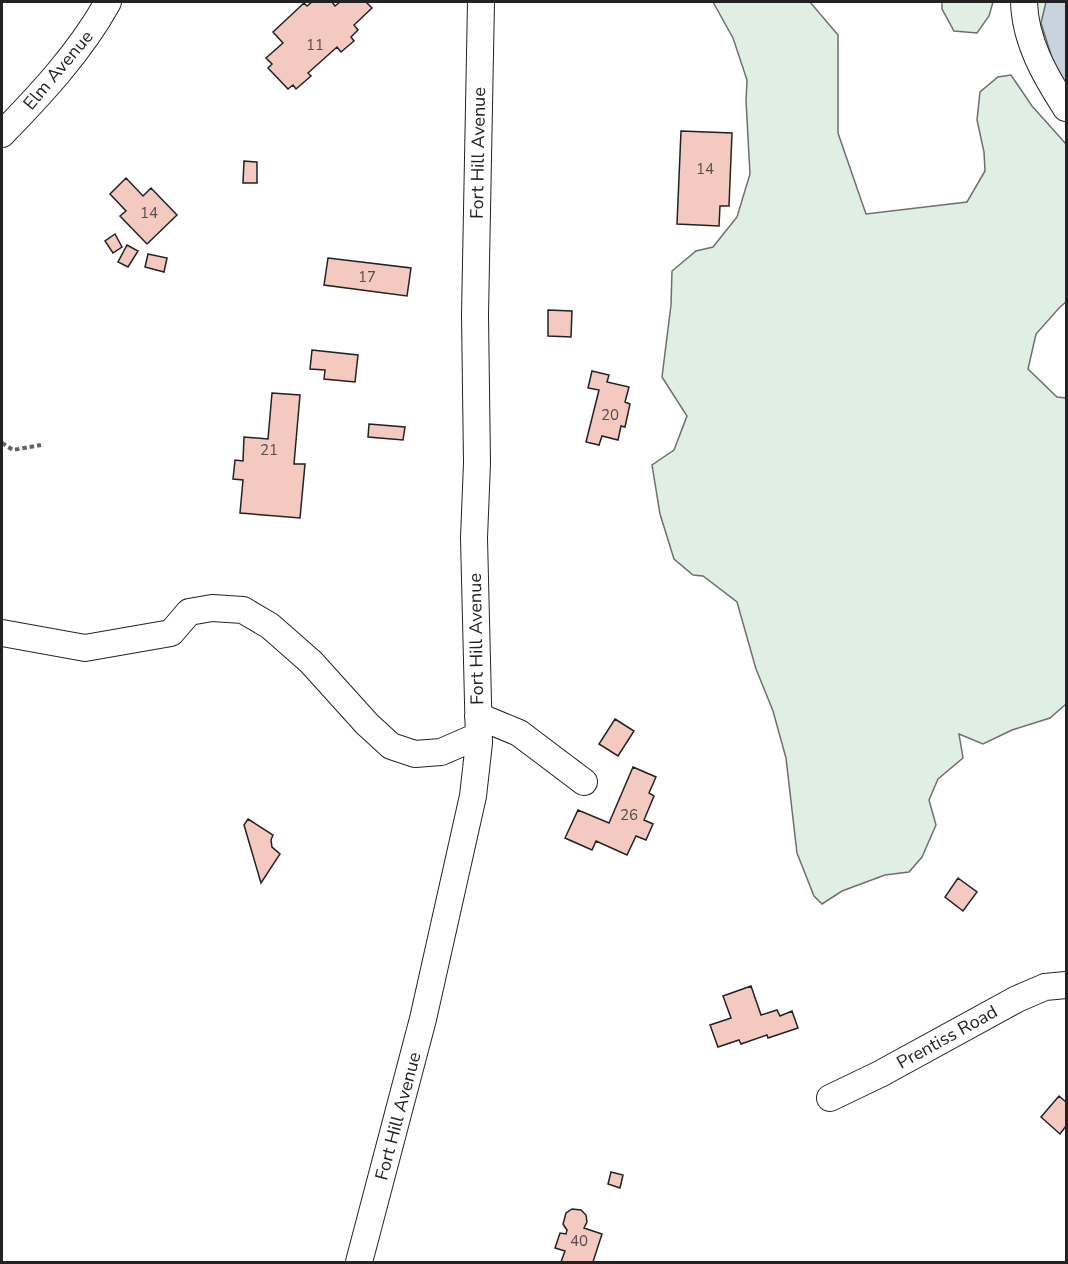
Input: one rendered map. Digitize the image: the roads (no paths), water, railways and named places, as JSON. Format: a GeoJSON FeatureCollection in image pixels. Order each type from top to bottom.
{"type":"FeatureCollection","features":[{"type":"Feature","properties":{"kind":"street","name":"Elm Avenue"},"geometry":{"type":"LineString","coordinates":[[2,134],[36,99],[95,25],[108,2]]}},
{"type":"Feature","properties":{"kind":"street","name":"Fort Hill Avenue"},"geometry":{"type":"LineString","coordinates":[[359,1263],[420,1031],[473,796],[478,726],[474,538],[477,463],[475,315],[481,2]]}},
{"type":"Feature","properties":{"kind":"street"},"geometry":{"type":"LineString","coordinates":[[1024,2],[1027,28],[1039,63],[1066,108]]}},
{"type":"Feature","properties":{"kind":"street"},"geometry":{"type":"LineString","coordinates":[[2,633],[85,648],[171,633],[189,612],[212,608],[243,610],[270,626],[311,662],[390,746],[415,754],[441,752],[478,726],[519,734],[584,782]]}},
{"type":"Feature","properties":{"kind":"street","name":"Prentiss Road"},"geometry":{"type":"LineString","coordinates":[[830,1098],[880,1074],[1017,999],[1045,987],[1066,986]]}}]}
